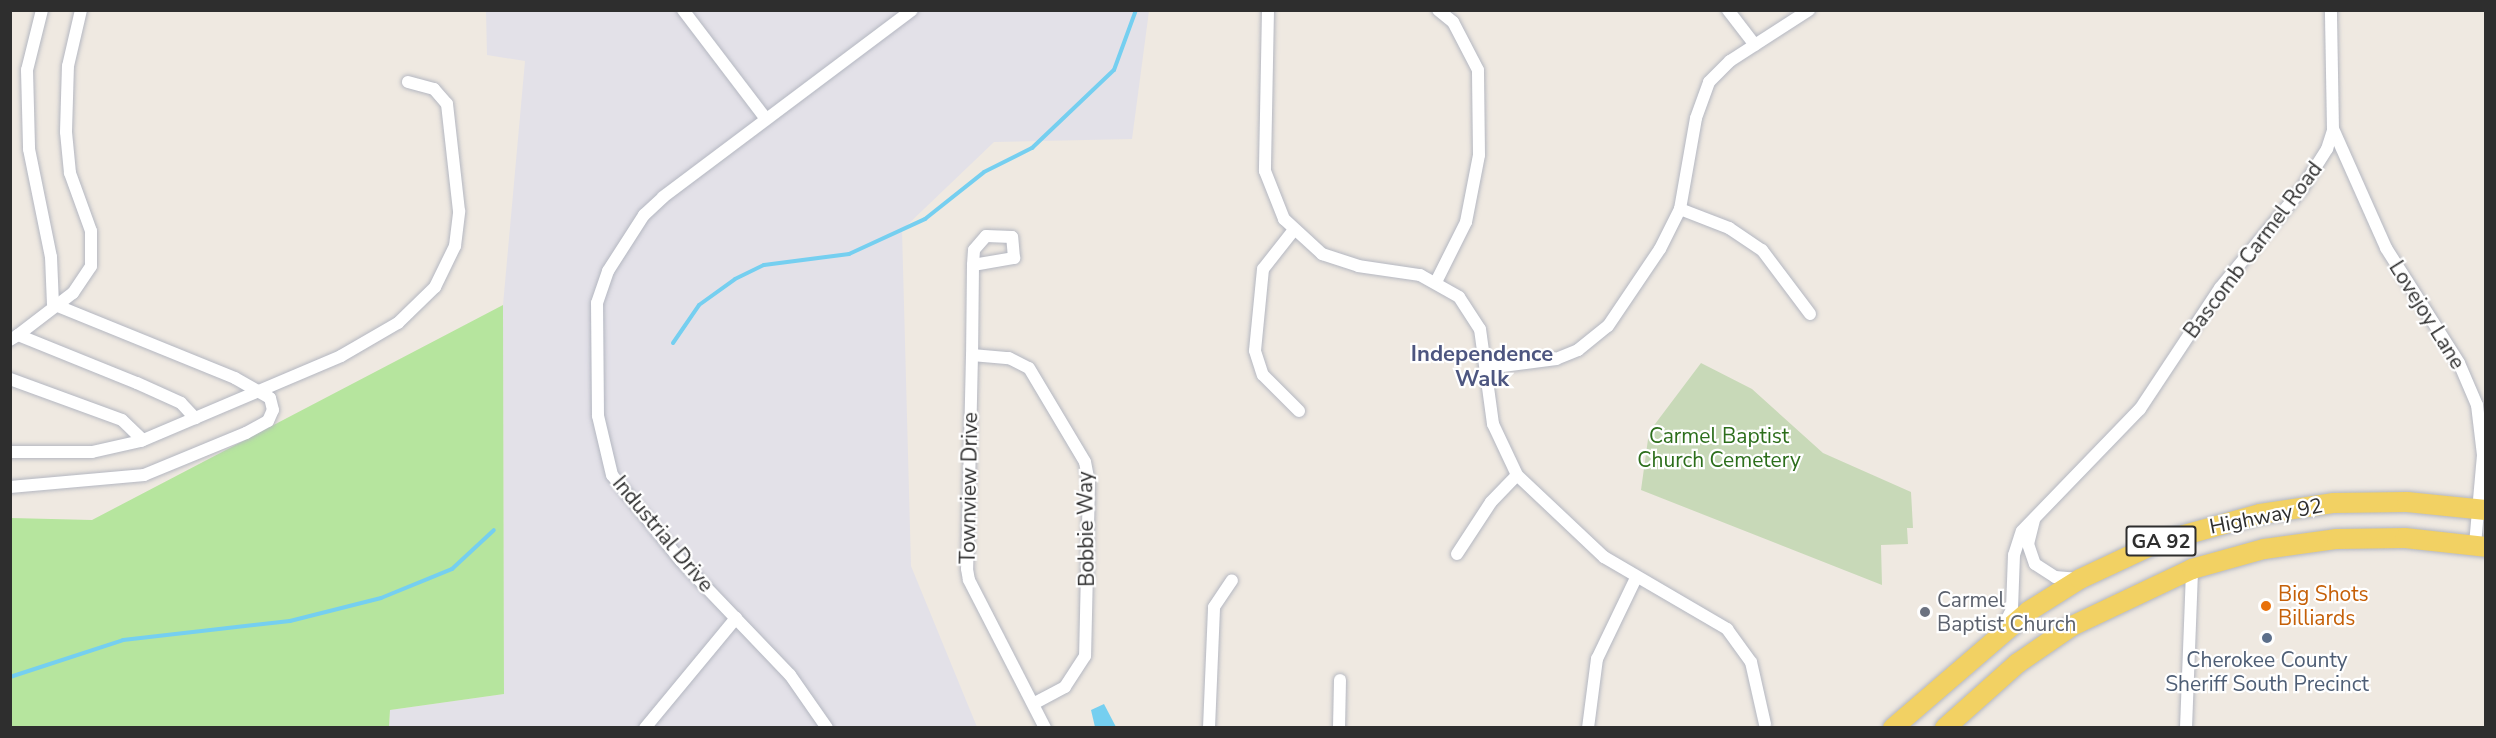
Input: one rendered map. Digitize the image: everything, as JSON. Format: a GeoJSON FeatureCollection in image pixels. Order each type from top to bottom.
{"type":"FeatureCollection","features":[{"type":"Feature","properties":{"kind":"main road","name":"Highway 92"},"geometry":{"type":"LineString","coordinates":[[1893,728],[2000,631],[2080,579],[2159,542],[2269,512],[2370,501],[2483,509]]}},
{"type":"Feature","properties":{"kind":"main road","name":"Highway 92"},"geometry":{"type":"LineString","coordinates":[[1945,728],[2063,631],[2119,599],[2192,569],[2264,549],[2337,539],[2405,538],[2480,546]]}},
{"type":"Feature","properties":{"kind":"street"},"geometry":{"type":"LineString","coordinates":[[42,10],[27,70],[29,148],[49,246],[53,304]]}},
{"type":"Feature","properties":{"kind":"street"},"geometry":{"type":"LineString","coordinates":[[81,10],[68,66],[66,132],[70,173],[93,247],[83,279],[14,338],[172,399],[195,418]]}},
{"type":"Feature","properties":{"kind":"street"},"geometry":{"type":"LineString","coordinates":[[683,10],[766,119]]}},
{"type":"Feature","properties":{"kind":"street","name":"Industrial Drive"},"geometry":{"type":"LineString","coordinates":[[827,728],[803,691],[736,618],[612,475],[598,416],[595,337],[608,271],[644,215],[766,119],[912,10]]}},
{"type":"Feature","properties":{"kind":"street"},"geometry":{"type":"LineString","coordinates":[[1268,10],[1265,171],[1275,205],[1293,231],[1336,260],[1436,282],[1473,315],[1487,368],[1492,424],[1517,475],[1604,557],[1636,578],[1727,629],[1751,662],[1765,724]]}},
{"type":"Feature","properties":{"kind":"street"},"geometry":{"type":"LineString","coordinates":[[1436,282],[1467,222],[1479,155],[1478,70],[1453,22],[1438,10]]}},
{"type":"Feature","properties":{"kind":"street"},"geometry":{"type":"LineString","coordinates":[[1728,10],[1755,45]]}},
{"type":"Feature","properties":{"kind":"street"},"geometry":{"type":"LineString","coordinates":[[1487,368],[1556,359],[1591,341],[1627,299],[1680,209],[1701,98],[1721,68],[1809,10]]}},
{"type":"Feature","properties":{"kind":"street","name":"Bascomb Carmel Road"},"geometry":{"type":"LineString","coordinates":[[2000,631],[2012,609],[2017,541],[2042,510],[2140,409],[2220,288],[2311,176],[2333,130],[2331,10]]}},
{"type":"Feature","properties":{"kind":"street"},"geometry":{"type":"LineString","coordinates":[[10,452],[92,452],[143,440],[341,356],[398,323],[435,286],[455,246],[458,222],[447,104],[434,89],[408,82]]}},
{"type":"Feature","properties":{"kind":"street","name":"Lovejoy Lane"},"geometry":{"type":"LineString","coordinates":[[2333,130],[2386,248],[2469,384],[2482,429],[2483,509],[2480,546]]}},
{"type":"Feature","properties":{"kind":"street"},"geometry":{"type":"LineString","coordinates":[[1680,209],[1729,228],[1762,250],[1810,314]]}},
{"type":"Feature","properties":{"kind":"street"},"geometry":{"type":"LineString","coordinates":[[1293,231],[1263,269],[1256,351],[1263,375],[1299,411]]}},
{"type":"Feature","properties":{"kind":"street","name":"Townview Drive"},"geometry":{"type":"LineString","coordinates":[[973,265],[969,580],[1045,728]]}},
{"type":"Feature","properties":{"kind":"street"},"geometry":{"type":"LineString","coordinates":[[10,487],[117,480],[167,468],[268,421],[270,398],[258,391],[197,360],[53,304]]}},
{"type":"Feature","properties":{"kind":"street","name":"Bobbie Way"},"geometry":{"type":"LineString","coordinates":[[972,355],[1009,358],[1029,368],[1085,462],[1089,483],[1085,656],[1065,687],[1033,704]]}},
{"type":"Feature","properties":{"kind":"street"},"geometry":{"type":"LineString","coordinates":[[10,379],[122,420],[143,440]]}},
{"type":"Feature","properties":{"kind":"street"},"geometry":{"type":"LineString","coordinates":[[1457,554],[1491,502],[1517,475]]}},
{"type":"Feature","properties":{"kind":"street","name":"Bascomb Carmel Road"},"geometry":{"type":"LineString","coordinates":[[2042,510],[2028,544],[2036,564],[2055,577],[2080,579]]}},
{"type":"Feature","properties":{"kind":"street"},"geometry":{"type":"LineString","coordinates":[[2186,728],[2192,569]]}},
{"type":"Feature","properties":{"kind":"street"},"geometry":{"type":"LineString","coordinates":[[1588,728],[1597,659],[1636,578]]}},
{"type":"Feature","properties":{"kind":"street"},"geometry":{"type":"LineString","coordinates":[[1209,728],[1214,607],[1232,580]]}},
{"type":"Feature","properties":{"kind":"street"},"geometry":{"type":"LineString","coordinates":[[645,728],[736,618]]}},
{"type":"Feature","properties":{"kind":"street"},"geometry":{"type":"LineString","coordinates":[[1339,728],[1340,680]]}},
{"type":"Feature","properties":{"kind":"shaded area"},"geometry":{"type":"Polygon","coordinates":[[[486,11],[1149,11],[1132,139],[994,142],[902,230],[911,566],[977,727],[389,728],[390,710],[504,694],[503,305],[525,61],[487,55],[486,11]]]}},
{"type":"Feature","properties":{"kind":"green space"},"geometry":{"type":"Polygon","coordinates":[[[503,305],[504,694],[390,710],[389,727],[11,728],[11,518],[92,520],[503,305]]]}},
{"type":"Feature","properties":{"kind":"green space","name":"Carmel Baptist Church Cemetery"},"geometry":{"type":"Polygon","coordinates":[[[1701,363],[1752,389],[1823,453],[1911,492],[1913,528],[1907,528],[1908,544],[1881,545],[1882,585],[1641,490],[1649,432],[1701,363]]]}},
{"type":"Feature","properties":{"kind":"water"},"geometry":{"type":"Polygon","coordinates":[[[1104,704],[1116,727],[1095,727],[1091,710],[1104,704]]]}},
{"type":"Feature","properties":{"kind":"waterway"},"geometry":{"type":"LineString","coordinates":[[673,343],[699,305],[735,279],[764,265],[849,254],[925,219],[984,172],[1032,148],[1114,70],[1136,10]]}},
{"type":"Feature","properties":{"kind":"waterway"},"geometry":{"type":"LineString","coordinates":[[10,677],[123,640],[290,621],[381,598],[452,569],[494,530]]}},
{"type":"Feature","properties":{"kind":"place","name":"Big Shots Billiards"},"geometry":{"type":"Point","coordinates":[2266,606]}},
{"type":"Feature","properties":{"kind":"place","name":"Carmel Baptist Church"},"geometry":{"type":"Point","coordinates":[1925,612]}},
{"type":"Feature","properties":{"kind":"place","name":"Cherokee County Sheriff South Precinct"},"geometry":{"type":"Point","coordinates":[2267,638]}},
{"type":"Feature","properties":{"kind":"district","name":"Independence Walk"},"geometry":{"type":"Point","coordinates":[1482,366]}}]}
